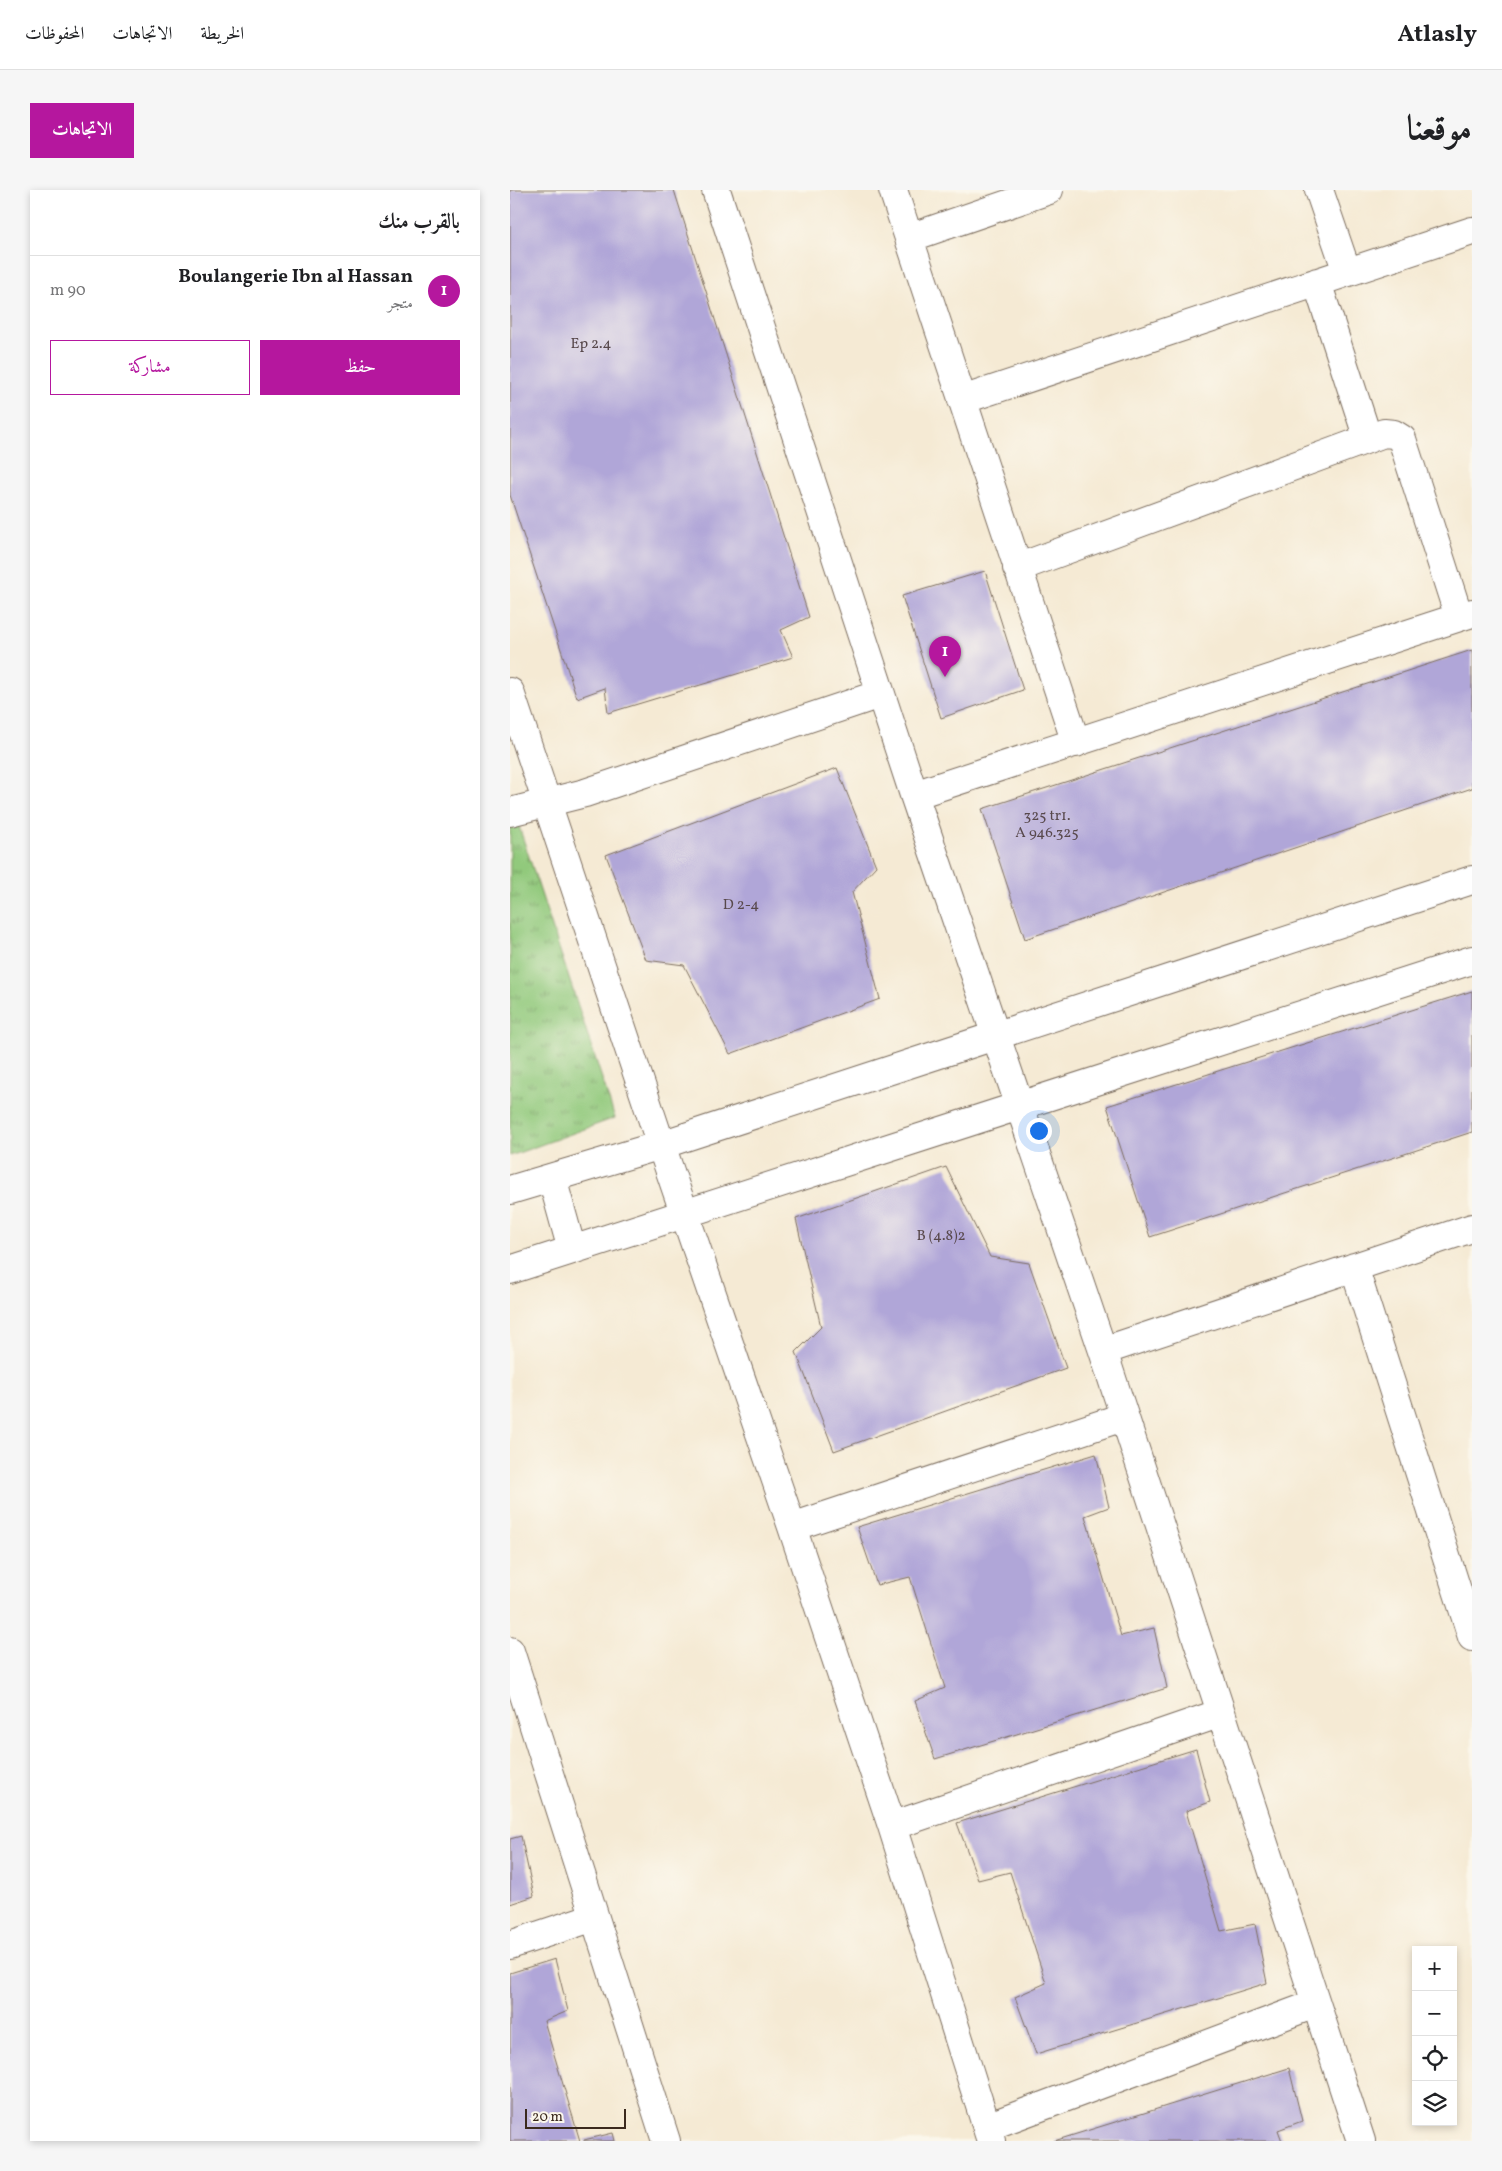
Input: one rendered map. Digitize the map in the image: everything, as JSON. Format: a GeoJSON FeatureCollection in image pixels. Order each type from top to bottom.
{"type":"FeatureCollection","features":[{"type":"Feature","properties":{"kind":"street"},"geometry":{"type":"LineString","coordinates":[[716,190],[880,694],[1103,1351],[1361,2141]]}},
{"type":"Feature","properties":{"kind":"street"},"geometry":{"type":"LineString","coordinates":[[893,190],[1076,744]]}},
{"type":"Feature","properties":{"kind":"street"},"geometry":{"type":"LineString","coordinates":[[909,238],[1049,190]]}},
{"type":"Feature","properties":{"kind":"street"},"geometry":{"type":"LineString","coordinates":[[1319,190],[1346,272]]}},
{"type":"Feature","properties":{"kind":"street"},"geometry":{"type":"LineString","coordinates":[[962,400],[1472,231]]}},
{"type":"Feature","properties":{"kind":"street"},"geometry":{"type":"LineString","coordinates":[[1317,282],[1368,439]]}},
{"type":"Feature","properties":{"kind":"street"},"geometry":{"type":"LineString","coordinates":[[914,795],[1076,744],[1465,615],[1402,439],[1394,434],[1384,433],[1017,568]]}},
{"type":"Feature","properties":{"kind":"street"},"geometry":{"type":"LineString","coordinates":[[510,692],[661,1145],[892,1826],[989,2134],[1064,2098],[1315,2004]]}},
{"type":"Feature","properties":{"kind":"street"},"geometry":{"type":"LineString","coordinates":[[510,812],[585,793],[880,694]]}},
{"type":"Feature","properties":{"kind":"street"},"geometry":{"type":"LineString","coordinates":[[510,1190],[661,1145],[1472,880]]}},
{"type":"Feature","properties":{"kind":"street"},"geometry":{"type":"LineString","coordinates":[[510,1270],[1472,960]]}},
{"type":"Feature","properties":{"kind":"street"},"geometry":{"type":"LineString","coordinates":[[552,1178],[572,1250]]}},
{"type":"Feature","properties":{"kind":"street"},"geometry":{"type":"LineString","coordinates":[[1103,1351],[1472,1228]]}},
{"type":"Feature","properties":{"kind":"street"},"geometry":{"type":"LineString","coordinates":[[1354,1267],[1472,1637]]}},
{"type":"Feature","properties":{"kind":"street"},"geometry":{"type":"LineString","coordinates":[[792,1527],[1123,1417]]}},
{"type":"Feature","properties":{"kind":"street"},"geometry":{"type":"LineString","coordinates":[[510,1651],[666,2141]]}},
{"type":"Feature","properties":{"kind":"street"},"geometry":{"type":"LineString","coordinates":[[892,1826],[968,1798],[1221,1713]]}},
{"type":"Feature","properties":{"kind":"street"},"geometry":{"type":"LineString","coordinates":[[514,1944],[594,1916]]}},
{"type":"Feature","properties":{"kind":"green space"},"geometry":{"type":"Polygon","coordinates":[[[510,799],[615,1118],[510,1156],[510,799]]]}},
{"type":"Feature","properties":{"kind":"building"},"geometry":{"type":"Polygon","coordinates":[[[510,190],[674,190],[809,617],[781,630],[793,657],[608,713],[605,688],[577,698],[510,495],[510,190]]]}},
{"type":"Feature","properties":{"kind":"building"},"geometry":{"type":"Polygon","coordinates":[[[985,571],[1023,690],[941,718],[902,596],[985,571]]]}},
{"type":"Feature","properties":{"kind":"building"},"geometry":{"type":"Polygon","coordinates":[[[1472,650],[1472,788],[1025,939],[982,809],[1472,650]]]}},
{"type":"Feature","properties":{"kind":"building"},"geometry":{"type":"Polygon","coordinates":[[[837,768],[876,866],[852,892],[880,999],[730,1054],[684,965],[646,960],[606,855],[837,768]]]}},
{"type":"Feature","properties":{"kind":"building"},"geometry":{"type":"Polygon","coordinates":[[[1472,991],[1472,1132],[1150,1237],[1107,1106],[1472,991]]]}},
{"type":"Feature","properties":{"kind":"building"},"geometry":{"type":"Polygon","coordinates":[[[946,1167],[990,1257],[1029,1263],[1066,1368],[834,1451],[796,1352],[821,1327],[796,1219],[946,1167]]]}},
{"type":"Feature","properties":{"kind":"building"},"geometry":{"type":"Polygon","coordinates":[[[1096,1454],[1109,1507],[1085,1516],[1121,1636],[1154,1628],[1167,1688],[935,1759],[915,1701],[945,1688],[910,1577],[877,1585],[857,1527],[1096,1454]]]}},
{"type":"Feature","properties":{"kind":"building"},"geometry":{"type":"Polygon","coordinates":[[[1196,1749],[1210,1802],[1186,1811],[1221,1931],[1255,1924],[1267,1983],[1036,2054],[1015,1997],[1046,1983],[1010,1872],[978,1880],[957,1823],[1196,1749]]]}},
{"type":"Feature","properties":{"kind":"building"},"geometry":{"type":"Polygon","coordinates":[[[521,1836],[534,1896],[510,1904],[510,1839],[521,1836]]]}},
{"type":"Feature","properties":{"kind":"building"},"geometry":{"type":"Polygon","coordinates":[[[555,1959],[568,2011],[544,2021],[580,2141],[510,2141],[510,1973],[555,1959]]]}},
{"type":"Feature","properties":{"kind":"building"},"geometry":{"type":"Polygon","coordinates":[[[1289,2068],[1302,2121],[1278,2130],[1282,2141],[1054,2141],[1289,2068]]]}},
{"type":"Feature","properties":{"kind":"building"},"geometry":{"type":"Polygon","coordinates":[[[613,2133],[615,2141],[584,2141],[584,2140],[613,2133]]]}},
{"type":"Feature","properties":{"kind":"place","name":"Boulangerie Ibn al Hassan"},"geometry":{"type":"Point","coordinates":[945,677]}}]}
